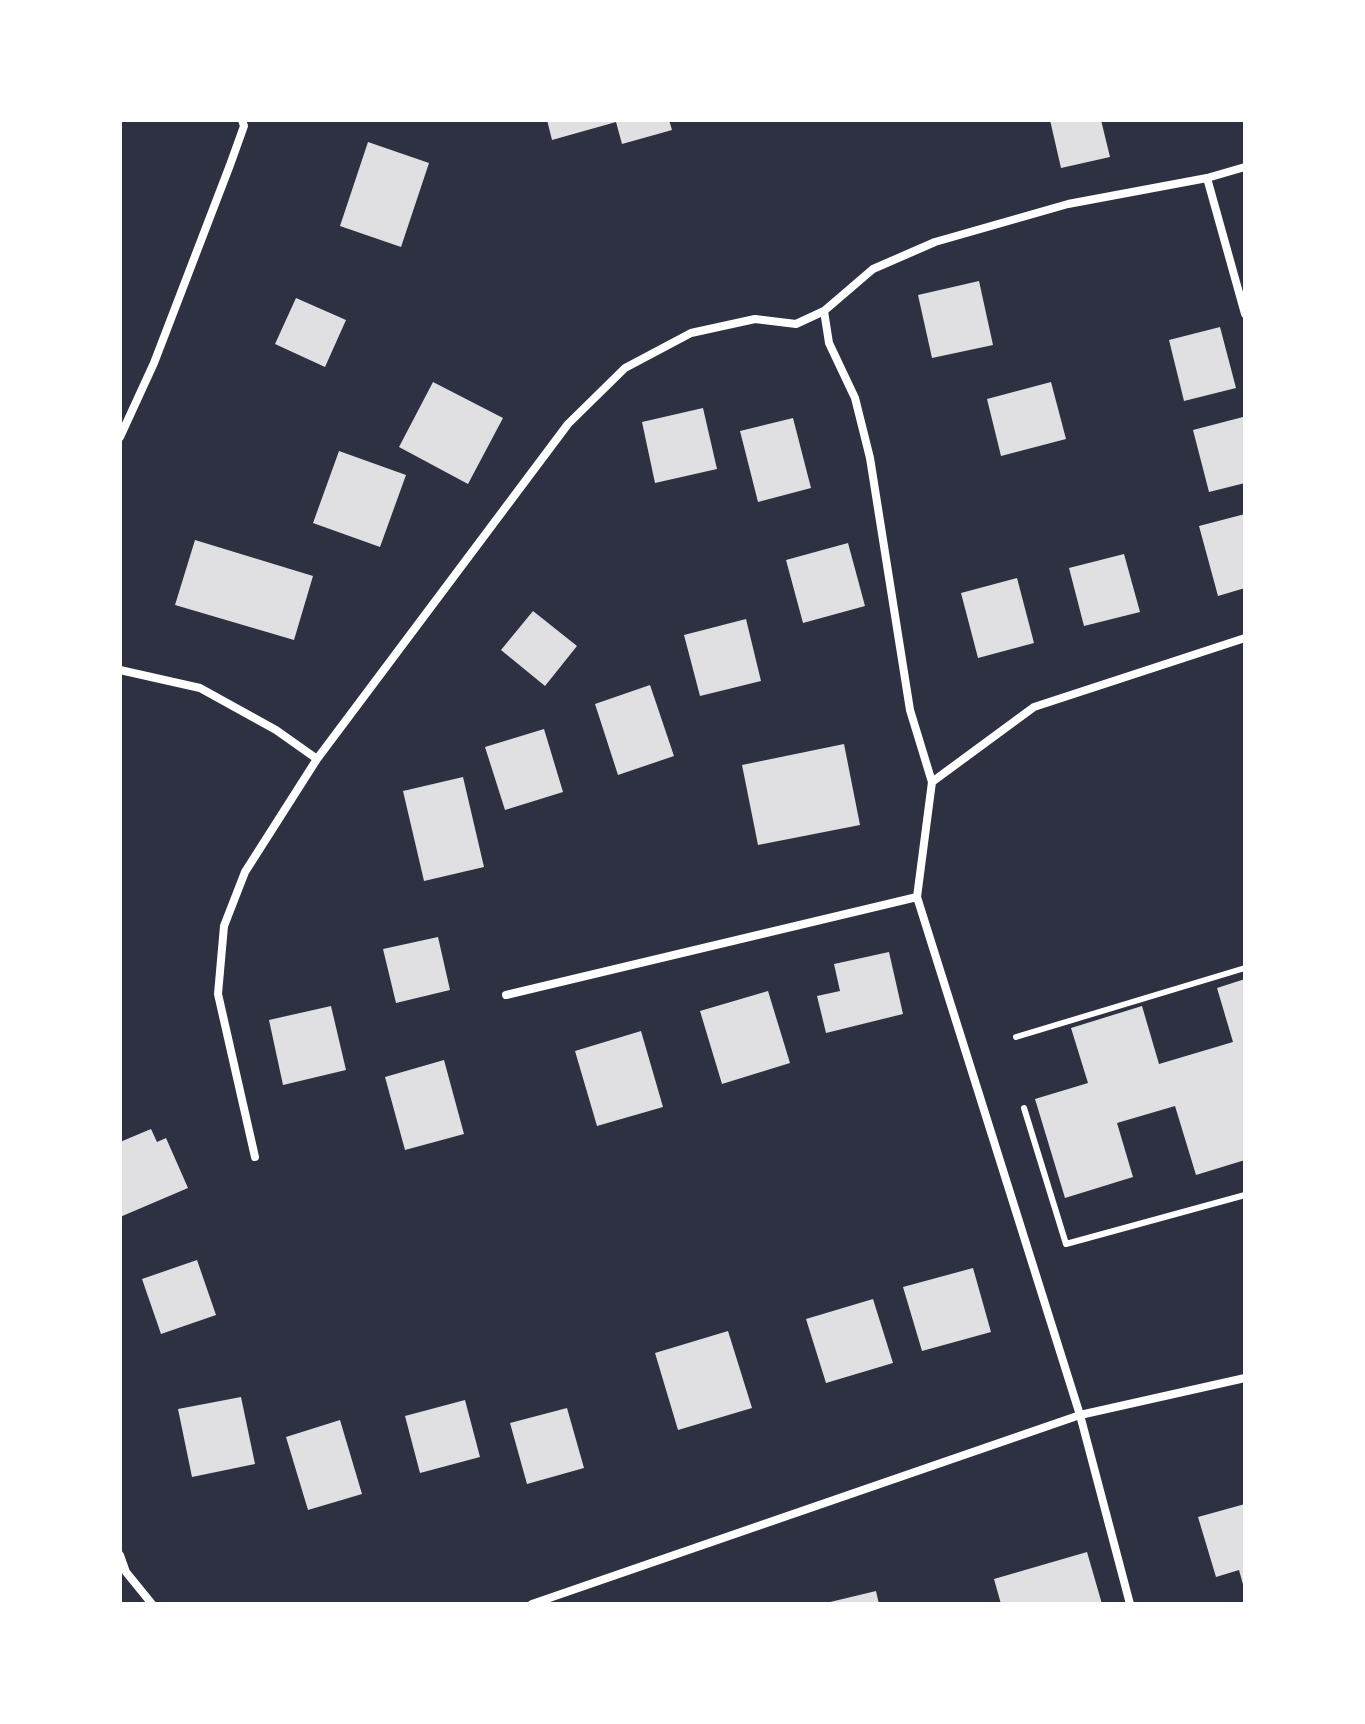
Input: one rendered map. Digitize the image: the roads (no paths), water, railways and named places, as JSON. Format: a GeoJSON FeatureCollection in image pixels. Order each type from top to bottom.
{"type":"FeatureCollection","features":[{"type":"Feature","properties":{"kind":"street"},"geometry":{"type":"LineString","coordinates":[[120,437],[154,363],[230,165],[244,126],[242,120]]}},
{"type":"Feature","properties":{"kind":"street"},"geometry":{"type":"LineString","coordinates":[[255,1157],[218,994],[224,926],[245,872],[317,759],[568,424],[625,368],[691,333],[755,319],[796,324],[824,311],[873,269],[935,242],[1068,204],[1207,178],[1245,167]]}},
{"type":"Feature","properties":{"kind":"street"},"geometry":{"type":"LineString","coordinates":[[1207,178],[1245,314]]}},
{"type":"Feature","properties":{"kind":"street"},"geometry":{"type":"LineString","coordinates":[[824,311],[829,343],[855,398],[870,458],[910,710],[932,782],[917,897],[1080,1415],[1130,1604]]}},
{"type":"Feature","properties":{"kind":"street"},"geometry":{"type":"LineString","coordinates":[[932,782],[1034,707],[1245,638]]}},
{"type":"Feature","properties":{"kind":"street"},"geometry":{"type":"LineString","coordinates":[[120,670],[200,688],[276,730],[317,759]]}},
{"type":"Feature","properties":{"kind":"street"},"geometry":{"type":"LineString","coordinates":[[506,995],[917,897]]}},
{"type":"Feature","properties":{"kind":"street"},"geometry":{"type":"LineString","coordinates":[[532,1604],[1080,1415],[1245,1378]]}},
{"type":"Feature","properties":{"kind":"street"},"geometry":{"type":"LineString","coordinates":[[120,1555],[126,1572],[152,1604]]}},
{"type":"Feature","properties":{"kind":"lane"},"geometry":{"type":"LineString","coordinates":[[1016,1037],[1245,968]]}},
{"type":"Feature","properties":{"kind":"lane"},"geometry":{"type":"LineString","coordinates":[[1024,1108],[1066,1244],[1245,1195]]}}]}
